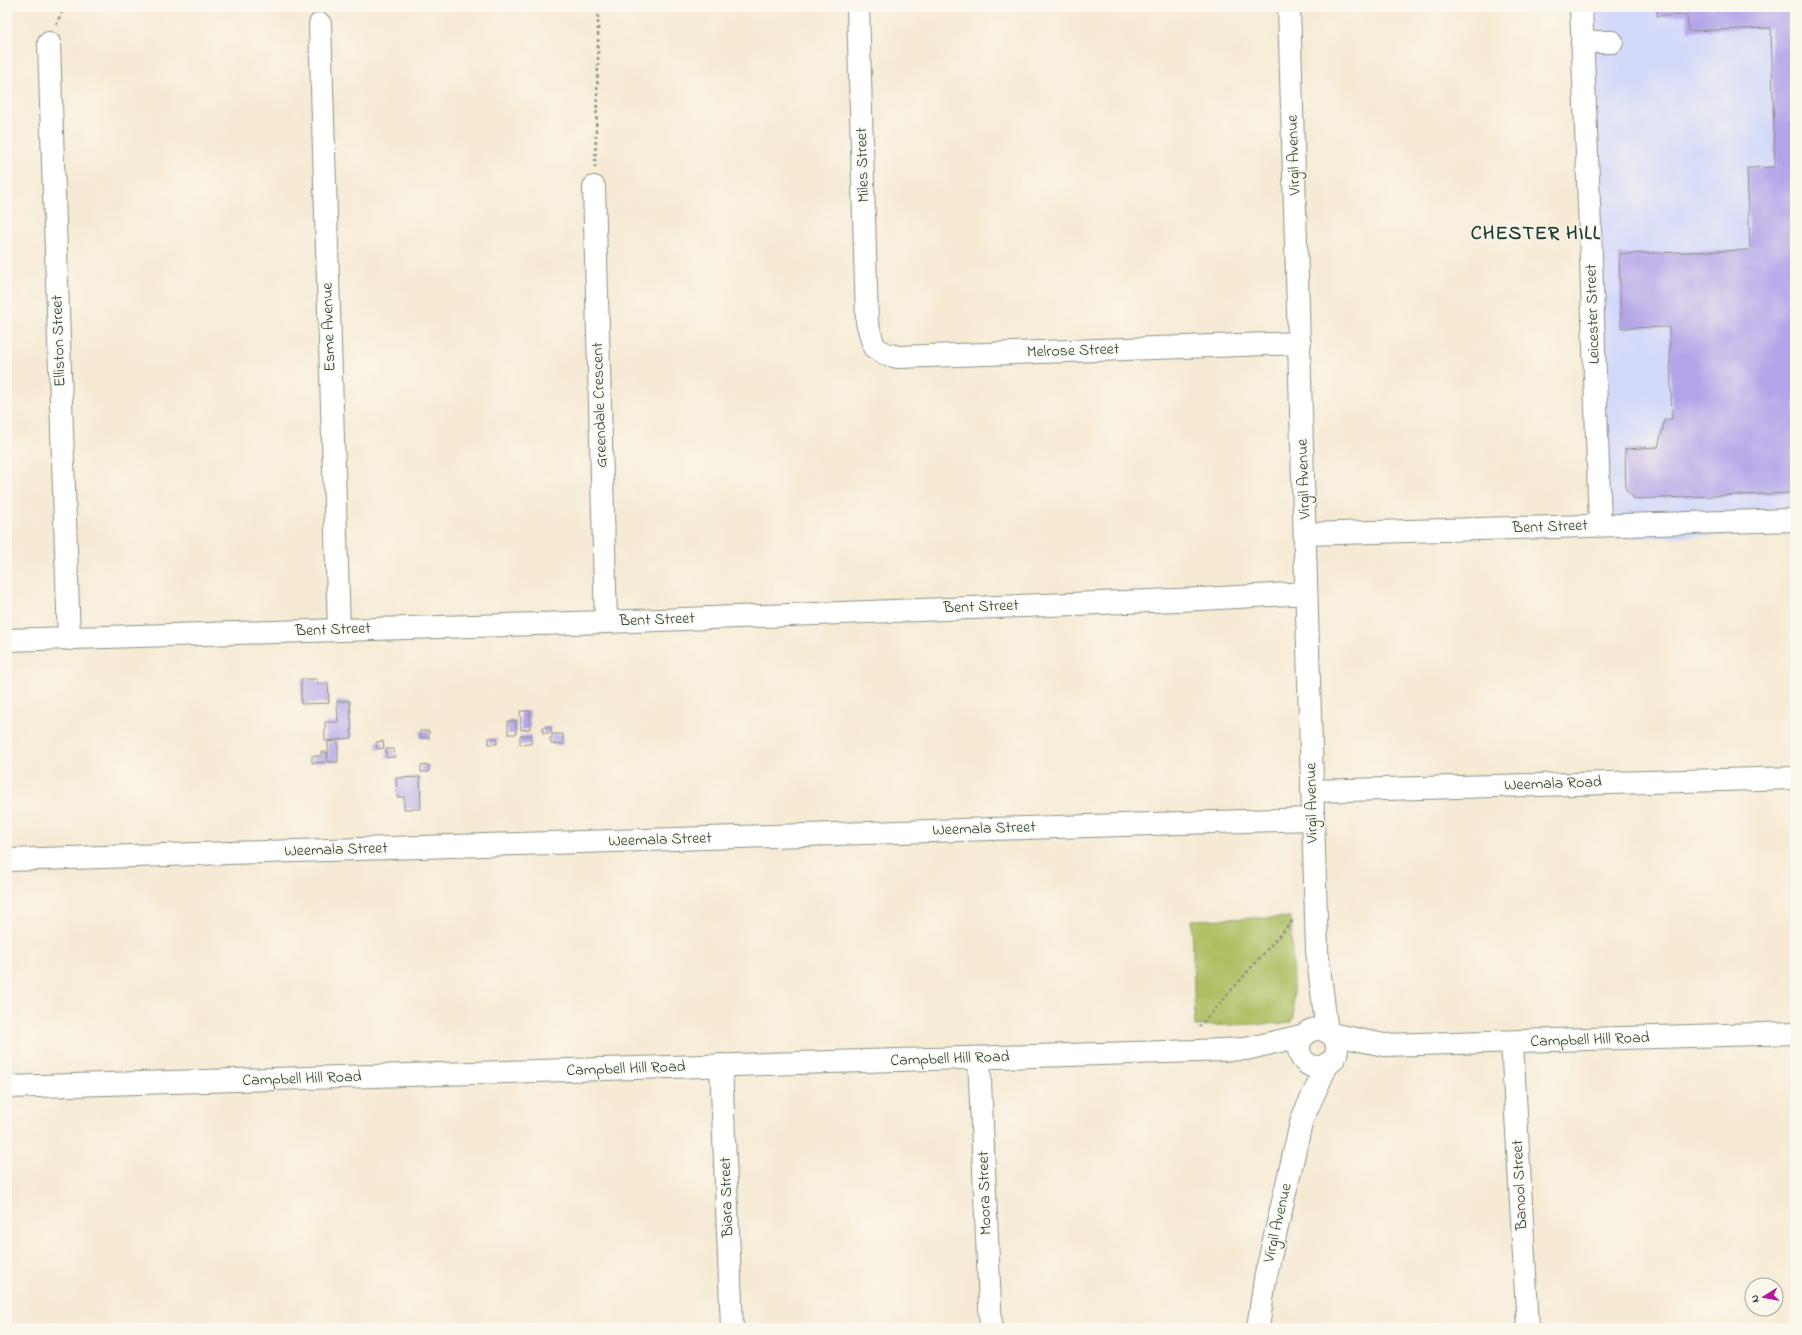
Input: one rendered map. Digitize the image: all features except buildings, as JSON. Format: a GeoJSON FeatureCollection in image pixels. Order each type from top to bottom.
{"type":"FeatureCollection","features":[{"type":"Feature","properties":{"kind":"street","name":"Miles Street"},"geometry":{"type":"LineString","coordinates":[[858,7],[867,322]]}},
{"type":"Feature","properties":{"kind":"street","name":"Virgil Avenue"},"geometry":{"type":"LineString","coordinates":[[1289,7],[1300,343],[1318,1033]]}},
{"type":"Feature","properties":{"kind":"street","name":"Leicester Street"},"geometry":{"type":"LineString","coordinates":[[1580,7],[1591,237],[1600,525]]}},
{"type":"Feature","properties":{"kind":"street","name":"Esme Avenue"},"geometry":{"type":"LineString","coordinates":[[320,24],[339,630]]}},
{"type":"Feature","properties":{"kind":"street","name":"Elliston Street"},"geometry":{"type":"LineString","coordinates":[[49,42],[69,639]]}},
{"type":"Feature","properties":{"kind":"street"},"geometry":{"type":"LineString","coordinates":[[1582,42],[1612,42]]}},
{"type":"Feature","properties":{"kind":"street","name":"Greendale Crescent"},"geometry":{"type":"LineString","coordinates":[[594,187],[606,622]]}},
{"type":"Feature","properties":{"kind":"street","name":"Melrose Street"},"geometry":{"type":"LineString","coordinates":[[867,322],[874,347],[886,354],[898,357],[1300,343]]}},
{"type":"Feature","properties":{"kind":"street","name":"Bent Street"},"geometry":{"type":"LineString","coordinates":[[1305,534],[1795,520]]}},
{"type":"Feature","properties":{"kind":"street","name":"Bent Street"},"geometry":{"type":"LineString","coordinates":[[7,640],[606,622],[1194,599],[1306,593]]}},
{"type":"Feature","properties":{"kind":"street","name":"Weemala Road"},"geometry":{"type":"LineString","coordinates":[[1312,791],[1795,778]]}},
{"type":"Feature","properties":{"kind":"street","name":"Weemala Street"},"geometry":{"type":"LineString","coordinates":[[7,860],[1312,819]]}},
{"type":"Feature","properties":{"kind":"street"},"geometry":{"type":"LineString","coordinates":[[1318,1033],[1336,1045],[1336,1053],[1330,1062],[1316,1066],[1304,1060],[1299,1046],[1318,1033]]}},
{"type":"Feature","properties":{"kind":"street","name":"Campbell Hill Road"},"geometry":{"type":"LineString","coordinates":[[7,1087],[1246,1049],[1318,1033],[1384,1045],[1795,1034]]}},
{"type":"Feature","properties":{"kind":"street","name":"Banool Street"},"geometry":{"type":"LineString","coordinates":[[1512,1042],[1528,1328]]}},
{"type":"Feature","properties":{"kind":"street","name":"Campbell Hill Road"},"geometry":{"type":"LineString","coordinates":[[1330,1062],[1384,1045]]}},
{"type":"Feature","properties":{"kind":"street","name":"Campbell Hill Road"},"geometry":{"type":"LineString","coordinates":[[1246,1049],[1304,1060]]}},
{"type":"Feature","properties":{"kind":"street","name":"Moora Street"},"geometry":{"type":"LineString","coordinates":[[979,1058],[991,1328]]}},
{"type":"Feature","properties":{"kind":"street","name":"Virgil Avenue"},"geometry":{"type":"LineString","coordinates":[[1258,1328],[1265,1279],[1302,1119],[1304,1060]]}},
{"type":"Feature","properties":{"kind":"street","name":"Virgil Avenue"},"geometry":{"type":"LineString","coordinates":[[1302,1119],[1330,1062]]}},
{"type":"Feature","properties":{"kind":"street","name":"Biara Street"},"geometry":{"type":"LineString","coordinates":[[721,1065],[732,1328]]}},
{"type":"Feature","properties":{"kind":"street"},"geometry":{"type":"LineString","coordinates":[[720,1328],[732,1328]]}},
{"type":"Feature","properties":{"kind":"path"},"geometry":{"type":"LineString","coordinates":[[594,187],[598,7]]}},
{"type":"Feature","properties":{"kind":"path"},"geometry":{"type":"LineString","coordinates":[[1199,1028],[1293,920]]}},
{"type":"Feature","properties":{"kind":"shaded area"},"geometry":{"type":"Polygon","coordinates":[[[1582,7],[1795,7],[1795,534],[1600,539],[1582,7]]]}},
{"type":"Feature","properties":{"kind":"green space"},"geometry":{"type":"Polygon","coordinates":[[[1291,917],[1294,1018],[1291,1023],[1195,1026],[1192,920],[1291,917]]]}},
{"type":"Feature","properties":{"kind":"district","name":"CHESTER HILL"},"geometry":{"type":"Point","coordinates":[1536,234]}}]}
